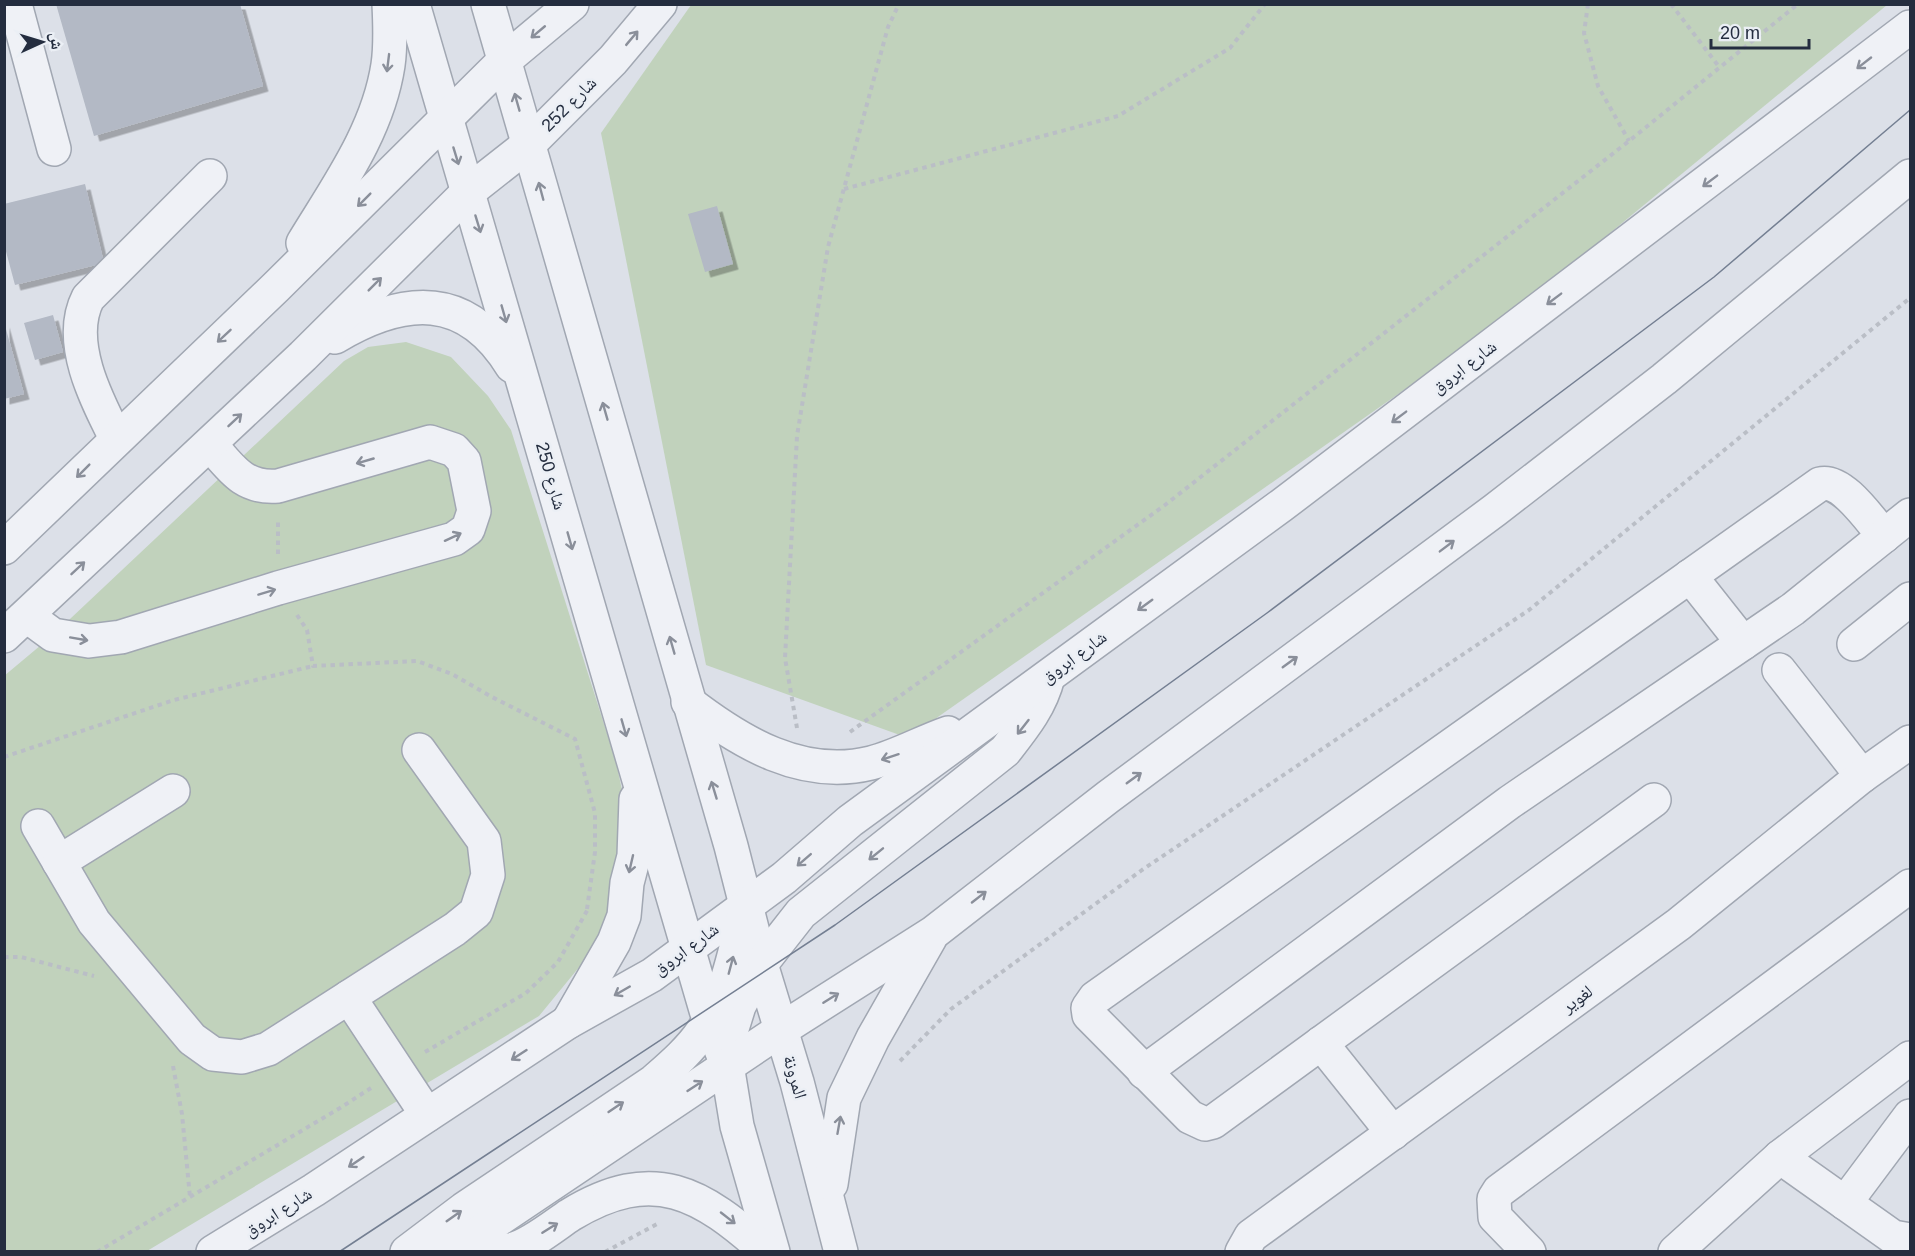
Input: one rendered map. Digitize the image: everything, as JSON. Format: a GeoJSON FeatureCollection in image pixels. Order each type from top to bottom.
{"type":"FeatureCollection","features":[{"type":"Feature","properties":{"kind":"street"},"geometry":{"type":"LineString","coordinates":[[15,4],[54,149]]}},
{"type":"Feature","properties":{"kind":"street"},"geometry":{"type":"LineString","coordinates":[[276,287],[369,129],[381,98],[388,63],[389,4]]}},
{"type":"Feature","properties":{"kind":"street","name":"شارع 250"},"geometry":{"type":"LineString","coordinates":[[413,4],[688,948]]}},
{"type":"Feature","properties":{"kind":"street"},"geometry":{"type":"LineString","coordinates":[[407,1251],[464,1209],[653,1082],[693,1044],[710,1019],[730,972],[747,903],[488,4]]}},
{"type":"Feature","properties":{"kind":"street"},"geometry":{"type":"LineString","coordinates":[[4,548],[116,438],[276,287],[505,60],[572,4]]}},
{"type":"Feature","properties":{"kind":"street","name":"شارع 252"},"geometry":{"type":"LineString","coordinates":[[303,356],[468,192],[529,144],[613,60],[660,4]]}},
{"type":"Feature","properties":{"kind":"street","name":"شارع ابروق"},"geometry":{"type":"LineString","coordinates":[[213,1251],[314,1190],[568,1022],[652,975],[784,878],[850,820],[1282,505],[1911,27]]}},
{"type":"Feature","properties":{"kind":"street"},"geometry":{"type":"LineString","coordinates":[[116,438],[94,390],[83,351],[80,314],[88,298],[210,176]]}},
{"type":"Feature","properties":{"kind":"street"},"geometry":{"type":"LineString","coordinates":[[453,1250],[727,1065],[933,933],[1108,796],[1514,496],[1664,379],[1911,176]]}},
{"type":"Feature","properties":{"kind":"street"},"geometry":{"type":"LineString","coordinates":[[16,626],[303,356],[363,320],[415,306],[438,308],[458,314],[479,326],[497,343],[511,365],[532,412]]}},
{"type":"Feature","properties":{"kind":"street"},"geometry":{"type":"LineString","coordinates":[[16,626],[88,641],[121,637],[278,588],[454,539],[468,529],[474,511],[464,461],[454,450],[430,442],[278,486],[262,487],[238,476],[210,444]]}},
{"type":"Feature","properties":{"kind":"street"},"geometry":{"type":"LineString","coordinates":[[1654,800],[1221,1118],[1205,1124],[1190,1117],[1089,1015],[1091,1002],[1814,488],[1827,482],[1839,486],[1884,536]]}},
{"type":"Feature","properties":{"kind":"street"},"geometry":{"type":"LineString","coordinates":[[1144,1072],[1510,802],[1793,609],[1911,515]]}},
{"type":"Feature","properties":{"kind":"street"},"geometry":{"type":"LineString","coordinates":[[1690,576],[1743,643]]}},
{"type":"Feature","properties":{"kind":"street"},"geometry":{"type":"LineString","coordinates":[[1854,644],[1911,599]]}},
{"type":"Feature","properties":{"kind":"street"},"geometry":{"type":"LineString","coordinates":[[1779,670],[1862,776]]}},
{"type":"Feature","properties":{"kind":"street"},"geometry":{"type":"LineString","coordinates":[[727,1065],[730,1035],[739,1006],[761,964],[801,913],[1005,752],[1030,718],[1044,693],[1049,675]]}},
{"type":"Feature","properties":{"kind":"street"},"geometry":{"type":"LineString","coordinates":[[688,702],[745,741],[804,765],[823,768],[872,763],[963,727],[984,723]]}},
{"type":"Feature","properties":{"kind":"street","name":"لغوير"},"geometry":{"type":"LineString","coordinates":[[1242,1251],[1251,1236],[1679,924],[1862,776],[1911,742]]}},
{"type":"Feature","properties":{"kind":"street"},"geometry":{"type":"LineString","coordinates":[[38,826],[94,922],[192,1039],[213,1054],[242,1057],[268,1049],[455,929],[476,912],[488,875],[484,841],[419,750]]}},
{"type":"Feature","properties":{"kind":"street"},"geometry":{"type":"LineString","coordinates":[[568,1022],[614,942],[624,916],[627,883],[634,856],[635,764]]}},
{"type":"Feature","properties":{"kind":"street"},"geometry":{"type":"LineString","coordinates":[[59,862],[173,791]]}},
{"type":"Feature","properties":{"kind":"street"},"geometry":{"type":"LineString","coordinates":[[1529,1251],[1495,1217],[1494,1199],[1499,1191],[1911,886]]}},
{"type":"Feature","properties":{"kind":"street","name":"المرونة"},"geometry":{"type":"LineString","coordinates":[[747,903],[761,964],[782,1029],[842,1251]]}},
{"type":"Feature","properties":{"kind":"street"},"geometry":{"type":"LineString","coordinates":[[829,1204],[833,1161],[844,1098],[861,1062],[933,933]]}},
{"type":"Feature","properties":{"kind":"street"},"geometry":{"type":"LineString","coordinates":[[688,948],[727,1065],[737,1126],[773,1251]]}},
{"type":"Feature","properties":{"kind":"street"},"geometry":{"type":"LineString","coordinates":[[349,997],[427,1115]]}},
{"type":"Feature","properties":{"kind":"street"},"geometry":{"type":"LineString","coordinates":[[1321,1043],[1393,1133]]}},
{"type":"Feature","properties":{"kind":"street"},"geometry":{"type":"LineString","coordinates":[[1675,1251],[1780,1157],[1911,1058]]}},
{"type":"Feature","properties":{"kind":"street"},"geometry":{"type":"LineString","coordinates":[[1845,1203],[1911,1116]]}},
{"type":"Feature","properties":{"kind":"street"},"geometry":{"type":"LineString","coordinates":[[1780,1157],[1893,1237],[1911,1240]]}},
{"type":"Feature","properties":{"kind":"street"},"geometry":{"type":"LineString","coordinates":[[453,1250],[512,1250],[608,1194],[651,1188],[678,1193],[702,1201],[726,1216],[767,1251]]}},
{"type":"Feature","properties":{"kind":"path"},"geometry":{"type":"LineString","coordinates":[[898,4],[888,27],[828,247],[797,436],[785,658],[804,765],[1165,505],[1629,141],[1798,4]]}},
{"type":"Feature","properties":{"kind":"path"},"geometry":{"type":"LineString","coordinates":[[844,189],[1118,116],[1230,48],[1265,4]]}},
{"type":"Feature","properties":{"kind":"path"},"geometry":{"type":"LineString","coordinates":[[1588,4],[1584,33],[1598,86],[1629,141]]}},
{"type":"Feature","properties":{"kind":"path"},"geometry":{"type":"LineString","coordinates":[[1671,4],[1720,68]]}},
{"type":"Feature","properties":{"kind":"path"},"geometry":{"type":"LineString","coordinates":[[861,1062],[891,1068],[951,1010],[1142,870],[1529,610],[1911,298]]}},
{"type":"Feature","properties":{"kind":"path"},"geometry":{"type":"LineString","coordinates":[[278,486],[278,588],[307,630],[313,666]]}},
{"type":"Feature","properties":{"kind":"path"},"geometry":{"type":"LineString","coordinates":[[4,757],[174,700],[313,666],[417,661],[452,674],[490,696],[575,738],[595,813],[595,852],[587,909]]}},
{"type":"Feature","properties":{"kind":"path"},"geometry":{"type":"LineString","coordinates":[[4,957],[21,957],[91,974],[101,981]]}},
{"type":"Feature","properties":{"kind":"path"},"geometry":{"type":"LineString","coordinates":[[168,1057],[173,1067],[182,1114],[190,1197]]}},
{"type":"Feature","properties":{"kind":"path"},"geometry":{"type":"LineString","coordinates":[[605,1251],[659,1223],[678,1193]]}},
{"type":"Feature","properties":{"kind":"green space"},"geometry":{"type":"Polygon","coordinates":[[[691,5],[1887,5],[1508,317],[908,738],[706,665],[601,133],[691,5]]]}},
{"type":"Feature","properties":{"kind":"green space"},"geometry":{"type":"Polygon","coordinates":[[[406,342],[451,357],[488,396],[511,430],[616,762],[625,804],[613,906],[585,960],[539,1016],[147,1251],[5,1251],[4,676],[53,635],[344,361],[368,347],[406,342]]]}},
{"type":"Feature","properties":{"kind":"building"},"geometry":{"type":"Polygon","coordinates":[[[56,4],[240,4],[263,86],[94,136],[56,4]]]}},
{"type":"Feature","properties":{"kind":"building"},"geometry":{"type":"Polygon","coordinates":[[[85,184],[104,263],[15,285],[4,244],[4,204],[85,184]]]}},
{"type":"Feature","properties":{"kind":"building"},"geometry":{"type":"Polygon","coordinates":[[[717,206],[733,264],[705,272],[688,214],[717,206]]]}},
{"type":"Feature","properties":{"kind":"building"},"geometry":{"type":"Polygon","coordinates":[[[53,315],[63,352],[35,360],[24,323],[53,315]]]}},
{"type":"Feature","properties":{"kind":"building"},"geometry":{"type":"Polygon","coordinates":[[[4,322],[24,394],[4,399],[4,322]]]}},
{"type":"Feature","properties":{"kind":"tram line"},"geometry":{"type":"LineString","coordinates":[[339,1252],[835,925],[1267,613],[1714,277],[1910,110]]}}]}
